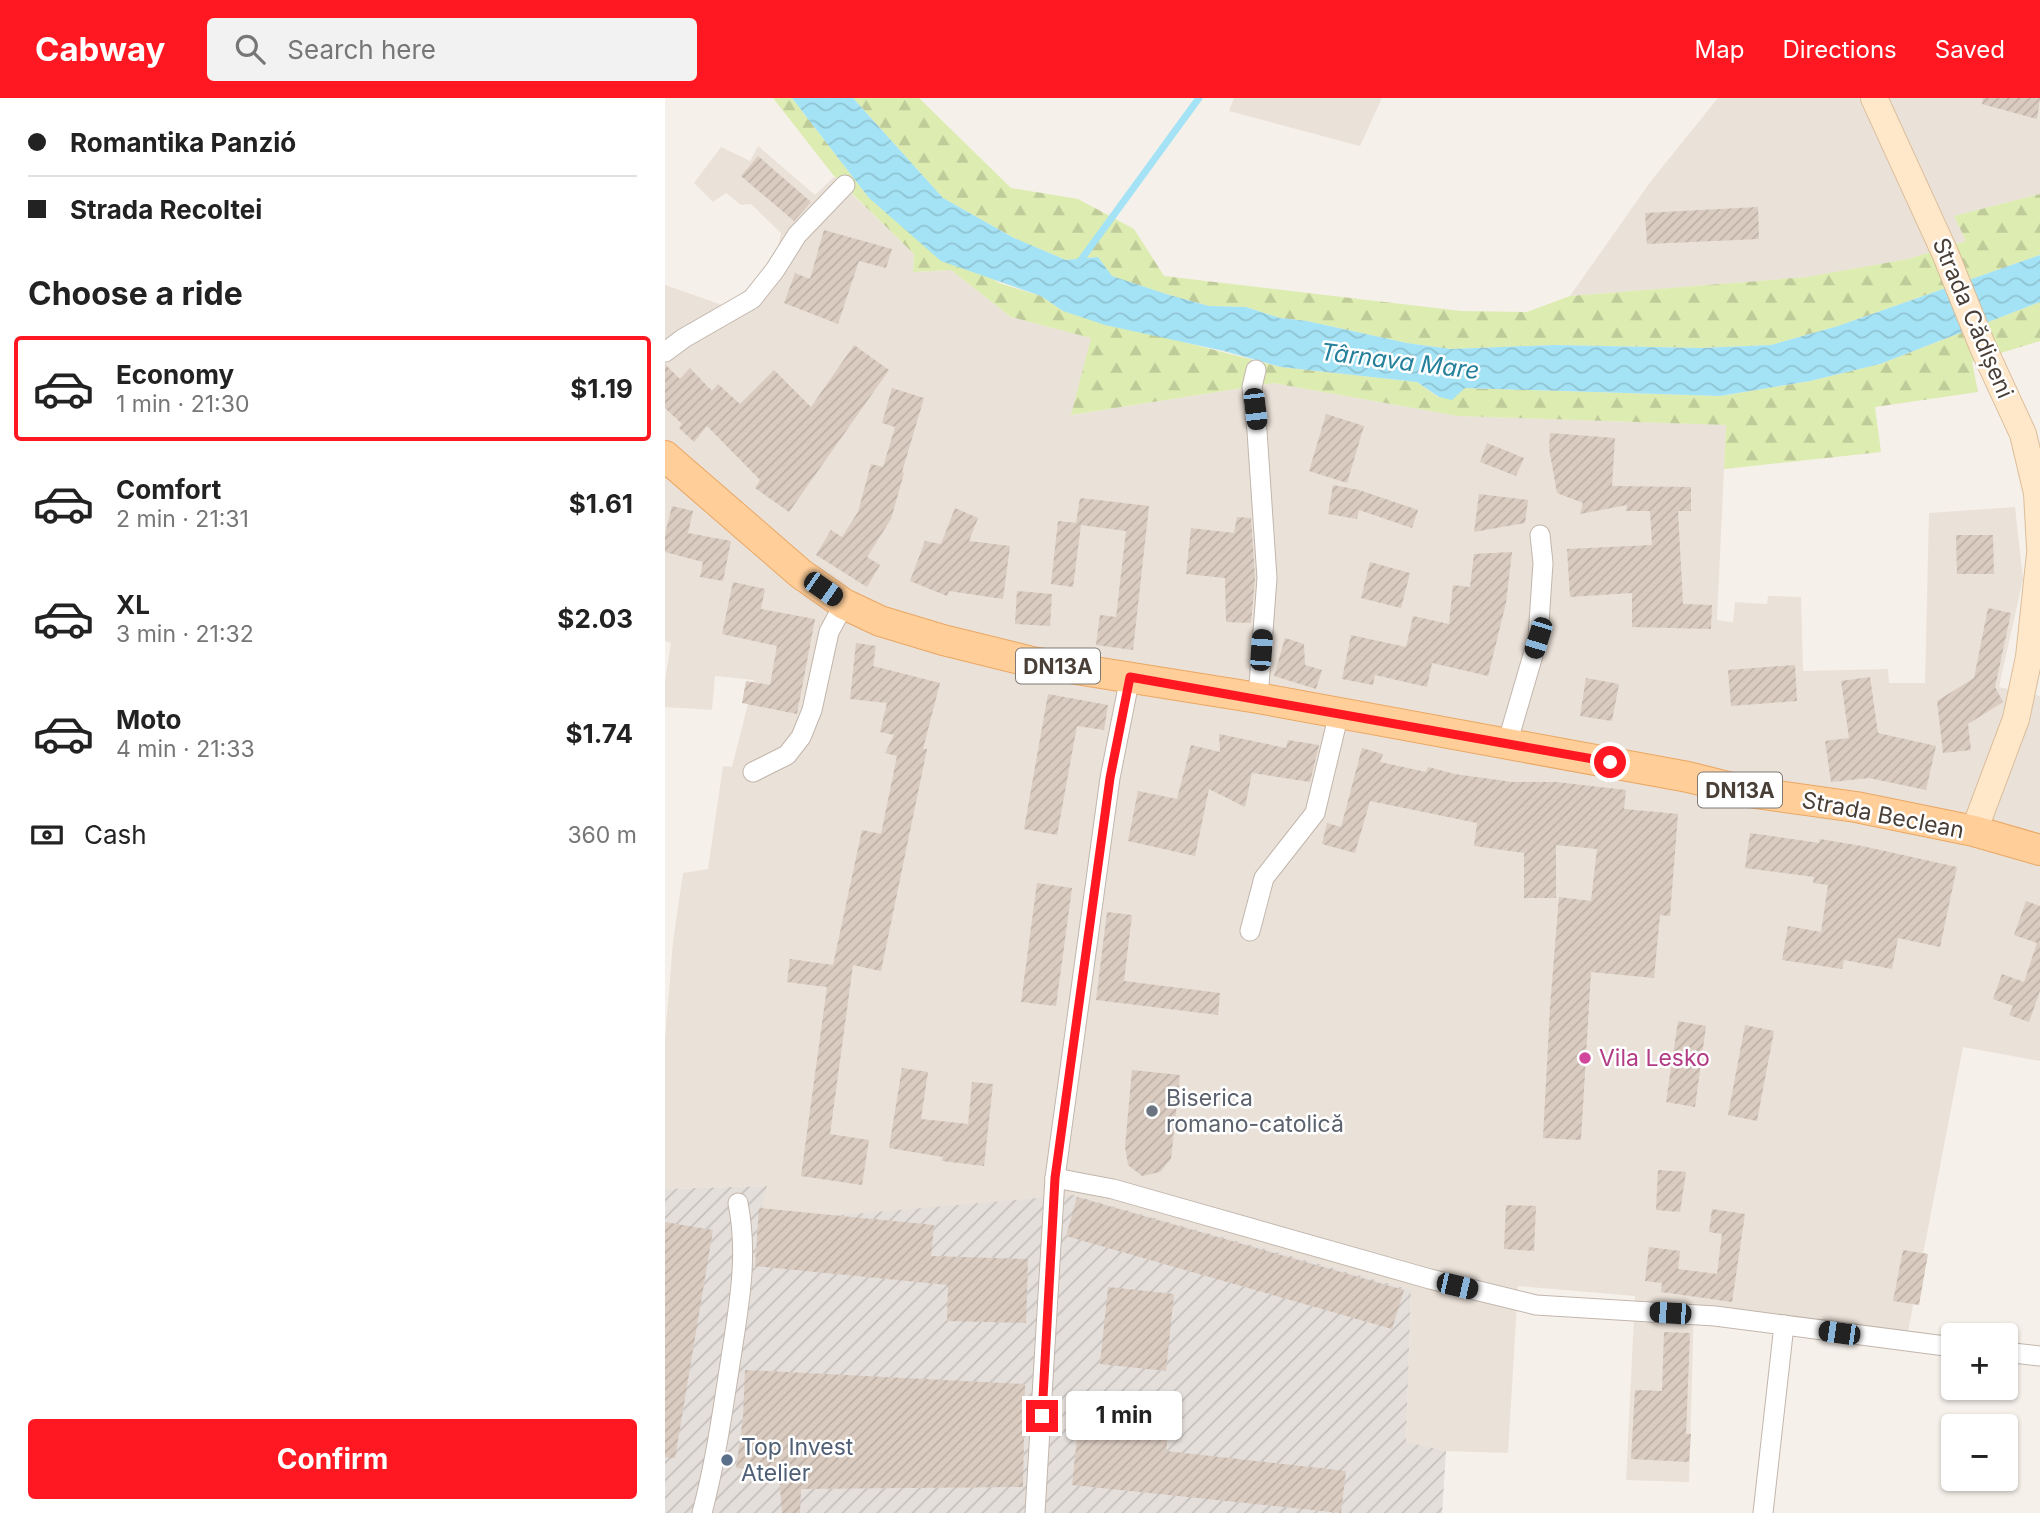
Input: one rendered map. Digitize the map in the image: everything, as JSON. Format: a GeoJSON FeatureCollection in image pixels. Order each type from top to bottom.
{"type":"FeatureCollection","features":[{"type":"Feature","properties":{"kind":"main road","name":"Strada Cădișeni"},"geometry":{"type":"LineString","coordinates":[[1874,98],[1945,253],[1982,345],[2023,435],[2037,493],[2040,547]]}},
{"type":"Feature","properties":{"kind":"main road","name":"Strada Beclean"},"geometry":{"type":"LineString","coordinates":[[665,456],[801,574],[844,604],[880,621],[943,640],[1032,662],[1258,698],[1688,776],[1748,792],[1856,807],[1974,831],[2040,850]]}},
{"type":"Feature","properties":{"kind":"main road"},"geometry":{"type":"LineString","coordinates":[[1974,831],[2016,719],[2029,657],[2040,554]]}},
{"type":"Feature","properties":{"kind":"street"},"geometry":{"type":"LineString","coordinates":[[665,352],[752,299],[775,271],[797,235],[845,185]]}},
{"type":"Feature","properties":{"kind":"street"},"geometry":{"type":"LineString","coordinates":[[1256,370],[1252,387],[1267,578],[1258,698]]}},
{"type":"Feature","properties":{"kind":"street"},"geometry":{"type":"LineString","coordinates":[[1507,744],[1538,638],[1543,563],[1540,535]]}},
{"type":"Feature","properties":{"kind":"street"},"geometry":{"type":"LineString","coordinates":[[753,772],[786,755],[801,737],[812,710],[829,632],[844,604]]}},
{"type":"Feature","properties":{"kind":"street"},"geometry":{"type":"LineString","coordinates":[[1035,1513],[1055,1178],[1110,778],[1130,677]]}},
{"type":"Feature","properties":{"kind":"street"},"geometry":{"type":"LineString","coordinates":[[1250,931],[1264,878],[1315,813],[1339,713]]}},
{"type":"Feature","properties":{"kind":"street"},"geometry":{"type":"LineString","coordinates":[[1055,1178],[1112,1189],[1430,1279],[1536,1305],[1715,1316],[1941,1345]]}},
{"type":"Feature","properties":{"kind":"street"},"geometry":{"type":"LineString","coordinates":[[702,1513],[715,1460],[744,1276],[742,1225],[738,1203]]}},
{"type":"Feature","properties":{"kind":"street"},"geometry":{"type":"LineString","coordinates":[[1763,1513],[1784,1325]]}},
{"type":"Feature","properties":{"kind":"street"},"geometry":{"type":"LineString","coordinates":[[2018,1353],[2040,1356]]}},
{"type":"Feature","properties":{"kind":"shaded area"},"geometry":{"type":"Polygon","coordinates":[[[1234,98],[1382,98],[1360,146],[1229,111],[1234,98]]]}},
{"type":"Feature","properties":{"kind":"shaded area"},"geometry":{"type":"Polygon","coordinates":[[[1718,98],[2040,98],[2040,194],[1954,216],[1966,241],[1908,259],[1808,277],[1570,296],[1651,181],[1718,98]]]}},
{"type":"Feature","properties":{"kind":"shaded area"},"geometry":{"type":"Polygon","coordinates":[[[758,146],[815,195],[834,177],[914,254],[913,272],[951,270],[1011,317],[1091,338],[1072,415],[1273,383],[1458,416],[1726,425],[1717,620],[1733,622],[1735,602],[1767,604],[1768,596],[1801,597],[1803,671],[1888,669],[1889,683],[1925,683],[1929,513],[2015,507],[2023,579],[1999,687],[2040,696],[2040,1061],[1963,1047],[1908,1332],[1694,1307],[1689,1482],[1626,1480],[1635,1296],[1518,1286],[1508,1453],[1446,1451],[1406,1443],[1411,1290],[758,1222],[767,1186],[665,1189],[665,1039],[673,942],[683,873],[708,869],[723,766],[732,767],[754,680],[715,676],[712,710],[665,707],[665,681],[671,643],[665,641],[665,285],[725,306],[753,284],[775,261],[781,233],[751,204],[741,205],[726,193],[713,202],[694,183],[721,147],[750,161],[758,146]]]}},
{"type":"Feature","properties":{"kind":"shaded area"},"geometry":{"type":"Polygon","coordinates":[[[767,1186],[759,1222],[1073,1195],[1411,1290],[1406,1442],[1446,1451],[1442,1513],[665,1513],[665,1189],[767,1186]]]}},
{"type":"Feature","properties":{"kind":"green space"},"geometry":{"type":"Polygon","coordinates":[[[773,98],[792,98],[869,198],[999,283],[1041,296],[1063,311],[1281,367],[1417,382],[1438,397],[1465,388],[1721,396],[1810,381],[1880,364],[2040,302],[2040,341],[1972,362],[1978,392],[1875,407],[1881,452],[1724,469],[1726,425],[1458,416],[1273,383],[1071,415],[1091,338],[1011,317],[951,270],[913,272],[914,254],[834,176],[773,98]]]}},
{"type":"Feature","properties":{"kind":"green space"},"geometry":{"type":"Polygon","coordinates":[[[853,98],[919,98],[1011,188],[1078,199],[1134,229],[1164,276],[1461,311],[1527,312],[1570,296],[1807,277],[1908,259],[1966,241],[1954,216],[2040,194],[2040,255],[1838,326],[1771,345],[1701,348],[1554,345],[1451,349],[1280,318],[1246,307],[1209,306],[1111,276],[1098,257],[1066,260],[1014,238],[943,198],[853,98]]]}},
{"type":"Feature","properties":{"kind":"water","name":"Târnava Mare"},"geometry":{"type":"Polygon","coordinates":[[[792,98],[853,98],[943,198],[1014,238],[1066,260],[1098,257],[1112,276],[1209,306],[1246,307],[1280,318],[1307,321],[1407,343],[1451,349],[1554,345],[1701,348],[1771,345],[1838,326],[2040,255],[2040,302],[1880,364],[1810,381],[1720,396],[1465,388],[1452,400],[1439,397],[1417,382],[1281,367],[1224,351],[1105,325],[1063,311],[1041,296],[941,261],[869,198],[792,98]]]}},
{"type":"Feature","properties":{"kind":"building"},"geometry":{"type":"Polygon","coordinates":[[[1983,98],[2040,98],[2037,119],[1982,104],[1983,98]]]}},
{"type":"Feature","properties":{"kind":"building"},"geometry":{"type":"Polygon","coordinates":[[[758,156],[811,202],[794,221],[741,176],[758,156]]]}},
{"type":"Feature","properties":{"kind":"building"},"geometry":{"type":"Polygon","coordinates":[[[1758,207],[1759,239],[1647,244],[1645,213],[1758,207]]]}},
{"type":"Feature","properties":{"kind":"building"},"geometry":{"type":"Polygon","coordinates":[[[824,230],[892,249],[886,268],[859,261],[838,324],[784,303],[795,273],[810,279],[824,230]]]}},
{"type":"Feature","properties":{"kind":"building"},"geometry":{"type":"Polygon","coordinates":[[[854,345],[889,370],[789,512],[755,488],[760,480],[707,426],[694,442],[679,428],[682,424],[665,408],[665,364],[680,379],[690,368],[712,391],[718,384],[740,404],[774,370],[811,407],[854,345]]]}},
{"type":"Feature","properties":{"kind":"building"},"geometry":{"type":"Polygon","coordinates":[[[892,388],[924,398],[891,519],[867,557],[880,565],[867,587],[816,555],[831,530],[842,537],[858,512],[871,464],[883,467],[895,427],[882,423],[892,388]]]}},
{"type":"Feature","properties":{"kind":"building"},"geometry":{"type":"Polygon","coordinates":[[[1326,414],[1364,426],[1347,483],[1309,471],[1326,414]]]}},
{"type":"Feature","properties":{"kind":"building"},"geometry":{"type":"Polygon","coordinates":[[[1550,433],[1615,438],[1612,486],[1691,487],[1691,511],[1678,511],[1683,604],[1712,605],[1711,629],[1632,627],[1632,593],[1570,597],[1567,549],[1652,545],[1650,511],[1626,511],[1627,505],[1580,514],[1583,503],[1557,493],[1549,448],[1550,433]]]}},
{"type":"Feature","properties":{"kind":"building"},"geometry":{"type":"Polygon","coordinates":[[[1487,443],[1524,458],[1516,476],[1480,462],[1487,443]]]}},
{"type":"Feature","properties":{"kind":"building"},"geometry":{"type":"Polygon","coordinates":[[[1333,485],[1359,490],[1418,510],[1412,528],[1359,510],[1357,519],[1328,514],[1333,485]]]}},
{"type":"Feature","properties":{"kind":"building"},"geometry":{"type":"Polygon","coordinates":[[[1479,494],[1528,500],[1525,523],[1474,532],[1479,494]]]}},
{"type":"Feature","properties":{"kind":"building"},"geometry":{"type":"Polygon","coordinates":[[[1080,498],[1149,506],[1133,650],[1096,645],[1100,615],[1116,617],[1126,531],[1081,525],[1073,587],[1051,584],[1058,521],[1076,523],[1080,498]]]}},
{"type":"Feature","properties":{"kind":"building"},"geometry":{"type":"Polygon","coordinates":[[[672,506],[693,511],[688,533],[731,541],[723,581],[700,577],[703,562],[665,552],[665,534],[672,506]]]}},
{"type":"Feature","properties":{"kind":"building"},"geometry":{"type":"Polygon","coordinates":[[[955,508],[978,518],[969,541],[1010,546],[1003,599],[949,591],[947,596],[910,581],[925,541],[941,544],[955,508]]]}},
{"type":"Feature","properties":{"kind":"building"},"geometry":{"type":"Polygon","coordinates":[[[1237,517],[1251,518],[1255,578],[1251,623],[1226,622],[1225,578],[1186,574],[1191,528],[1234,533],[1237,517]]]}},
{"type":"Feature","properties":{"kind":"building"},"geometry":{"type":"Polygon","coordinates":[[[1956,535],[1993,535],[1994,574],[1957,574],[1956,535]]]}},
{"type":"Feature","properties":{"kind":"building"},"geometry":{"type":"Polygon","coordinates":[[[1512,552],[1506,603],[1488,676],[1432,663],[1427,687],[1375,675],[1373,685],[1342,679],[1351,635],[1406,647],[1413,616],[1449,624],[1453,585],[1470,587],[1474,554],[1512,552]]]}},
{"type":"Feature","properties":{"kind":"building"},"geometry":{"type":"Polygon","coordinates":[[[1370,562],[1410,573],[1401,608],[1361,598],[1370,562]]]}},
{"type":"Feature","properties":{"kind":"building"},"geometry":{"type":"Polygon","coordinates":[[[733,582],[765,589],[761,609],[815,619],[797,714],[742,703],[746,681],[770,685],[777,646],[722,634],[733,582]]]}},
{"type":"Feature","properties":{"kind":"building"},"geometry":{"type":"Polygon","coordinates":[[[1017,591],[1052,594],[1050,626],[1015,624],[1017,591]]]}},
{"type":"Feature","properties":{"kind":"building"},"geometry":{"type":"Polygon","coordinates":[[[1988,608],[2011,613],[1995,687],[2003,702],[1968,724],[1971,750],[1943,753],[1937,701],[1974,678],[1988,608]]]}},
{"type":"Feature","properties":{"kind":"building"},"geometry":{"type":"Polygon","coordinates":[[[1285,638],[1304,644],[1305,665],[1322,670],[1316,689],[1274,676],[1285,638]]]}},
{"type":"Feature","properties":{"kind":"building"},"geometry":{"type":"Polygon","coordinates":[[[856,643],[876,646],[873,666],[940,683],[923,749],[927,749],[881,971],[853,965],[830,1134],[869,1140],[862,1185],[801,1176],[827,987],[787,982],[790,959],[833,965],[862,830],[881,834],[897,756],[885,753],[894,735],[880,732],[887,703],[850,699],[856,643]]]}},
{"type":"Feature","properties":{"kind":"building"},"geometry":{"type":"Polygon","coordinates":[[[1795,665],[1797,701],[1731,706],[1728,670],[1795,665]]]}},
{"type":"Feature","properties":{"kind":"building"},"geometry":{"type":"Polygon","coordinates":[[[1870,677],[1878,733],[1936,746],[1926,790],[1869,778],[1831,782],[1825,741],[1849,738],[1841,681],[1870,677]]]}},
{"type":"Feature","properties":{"kind":"building"},"geometry":{"type":"Polygon","coordinates":[[[1586,678],[1619,684],[1612,721],[1580,716],[1586,678]]]}},
{"type":"Feature","properties":{"kind":"building"},"geometry":{"type":"Polygon","coordinates":[[[1048,694],[1108,705],[1104,730],[1077,726],[1057,835],[1024,829],[1048,694]]]}},
{"type":"Feature","properties":{"kind":"building"},"geometry":{"type":"Polygon","coordinates":[[[1219,734],[1286,748],[1288,740],[1319,745],[1310,782],[1252,773],[1245,807],[1209,789],[1195,856],[1128,841],[1138,791],[1177,799],[1191,745],[1220,752],[1219,734]]]}},
{"type":"Feature","properties":{"kind":"building"},"geometry":{"type":"Polygon","coordinates":[[[1362,748],[1383,754],[1380,762],[1426,772],[1428,767],[1455,774],[1512,782],[1556,782],[1626,790],[1624,809],[1678,814],[1670,916],[1660,915],[1654,978],[1591,972],[1581,1140],[1543,1138],[1550,1007],[1559,897],[1591,901],[1597,849],[1556,845],[1556,898],[1524,898],[1524,853],[1474,846],[1477,823],[1370,801],[1355,853],[1322,844],[1327,823],[1341,827],[1362,748]]]}},
{"type":"Feature","properties":{"kind":"building"},"geometry":{"type":"Polygon","coordinates":[[[1750,833],[1819,843],[1820,839],[1957,867],[1940,947],[1898,938],[1892,969],[1844,960],[1842,969],[1782,960],[1788,926],[1821,932],[1828,885],[1813,883],[1814,877],[1745,868],[1750,833]]]}},
{"type":"Feature","properties":{"kind":"building"},"geometry":{"type":"Polygon","coordinates":[[[1037,883],[1072,888],[1056,1006],[1021,1002],[1037,883]]]}},
{"type":"Feature","properties":{"kind":"building"},"geometry":{"type":"Polygon","coordinates":[[[2026,901],[2040,906],[2040,991],[2029,1022],[2009,1015],[2013,1006],[1993,999],[2002,974],[2024,982],[2037,943],[2014,935],[2026,901]]]}},
{"type":"Feature","properties":{"kind":"building"},"geometry":{"type":"Polygon","coordinates":[[[1107,912],[1132,915],[1124,981],[1220,993],[1218,1015],[1096,1000],[1107,912]]]}},
{"type":"Feature","properties":{"kind":"building"},"geometry":{"type":"Polygon","coordinates":[[[1678,1021],[1706,1026],[1695,1107],[1666,1102],[1678,1021]]]}},
{"type":"Feature","properties":{"kind":"building"},"geometry":{"type":"Polygon","coordinates":[[[1745,1025],[1774,1031],[1757,1121],[1728,1115],[1745,1025]]]}},
{"type":"Feature","properties":{"kind":"building"},"geometry":{"type":"Polygon","coordinates":[[[902,1068],[928,1072],[921,1119],[968,1124],[972,1082],[993,1084],[984,1166],[942,1161],[943,1157],[889,1148],[902,1068]]]}},
{"type":"Feature","properties":{"kind":"building","name":"Biserica romano-catolică"},"geometry":{"type":"Polygon","coordinates":[[[1132,1070],[1180,1075],[1171,1159],[1160,1172],[1142,1176],[1128,1165],[1125,1147],[1132,1070]]]}},
{"type":"Feature","properties":{"kind":"building"},"geometry":{"type":"Polygon","coordinates":[[[1658,1170],[1686,1172],[1680,1212],[1656,1210],[1658,1170]]]}},
{"type":"Feature","properties":{"kind":"building"},"geometry":{"type":"Polygon","coordinates":[[[1077,1197],[1404,1290],[1392,1329],[1066,1236],[1077,1197]]]}},
{"type":"Feature","properties":{"kind":"building"},"geometry":{"type":"Polygon","coordinates":[[[1506,1205],[1536,1206],[1534,1251],[1504,1249],[1506,1205]]]}},
{"type":"Feature","properties":{"kind":"building"},"geometry":{"type":"Polygon","coordinates":[[[759,1208],[934,1225],[931,1256],[1028,1259],[1026,1323],[947,1321],[948,1285],[755,1266],[759,1208]]]}},
{"type":"Feature","properties":{"kind":"building"},"geometry":{"type":"Polygon","coordinates":[[[1712,1209],[1745,1214],[1732,1302],[1661,1292],[1662,1283],[1645,1281],[1649,1247],[1680,1251],[1678,1269],[1717,1274],[1722,1234],[1709,1232],[1712,1209]]]}},
{"type":"Feature","properties":{"kind":"building"},"geometry":{"type":"Polygon","coordinates":[[[665,1222],[713,1230],[675,1458],[665,1457],[665,1222]]]}},
{"type":"Feature","properties":{"kind":"building"},"geometry":{"type":"Polygon","coordinates":[[[1903,1250],[1928,1254],[1919,1305],[1893,1301],[1903,1250]]]}},
{"type":"Feature","properties":{"kind":"building"},"geometry":{"type":"Polygon","coordinates":[[[1108,1287],[1174,1294],[1166,1371],[1100,1364],[1108,1287]]]}},
{"type":"Feature","properties":{"kind":"building"},"geometry":{"type":"Polygon","coordinates":[[[1664,1332],[1690,1333],[1686,1434],[1691,1434],[1689,1462],[1631,1459],[1635,1390],[1662,1391],[1664,1332]]]}},
{"type":"Feature","properties":{"kind":"building"},"geometry":{"type":"Polygon","coordinates":[[[745,1370],[1025,1384],[1023,1487],[801,1489],[800,1513],[782,1513],[779,1472],[736,1468],[743,1418],[745,1370]]]}},
{"type":"Feature","properties":{"kind":"building"},"geometry":{"type":"Polygon","coordinates":[[[1081,1401],[1171,1411],[1166,1451],[1346,1471],[1341,1513],[1072,1485],[1081,1401]]]}},
{"type":"Feature","properties":{"kind":"waterway"},"geometry":{"type":"LineString","coordinates":[[1078,264],[1199,98]]}},
{"type":"Feature","properties":{"kind":"place","name":"Vila Lesko"},"geometry":{"type":"Point","coordinates":[1585,1058]}},
{"type":"Feature","properties":{"kind":"place","name":"Biserica romano-catolică"},"geometry":{"type":"Point","coordinates":[1152,1111]}},
{"type":"Feature","properties":{"kind":"place","name":"Top Invest Atelier"},"geometry":{"type":"Point","coordinates":[727,1460]}},
{"type":"Feature","properties":{"kind":"route"},"geometry":{"type":"LineString","coordinates":[[1042,1416],[1055,1178],[1110,778],[1130,677],[1610,762]]}}]}
